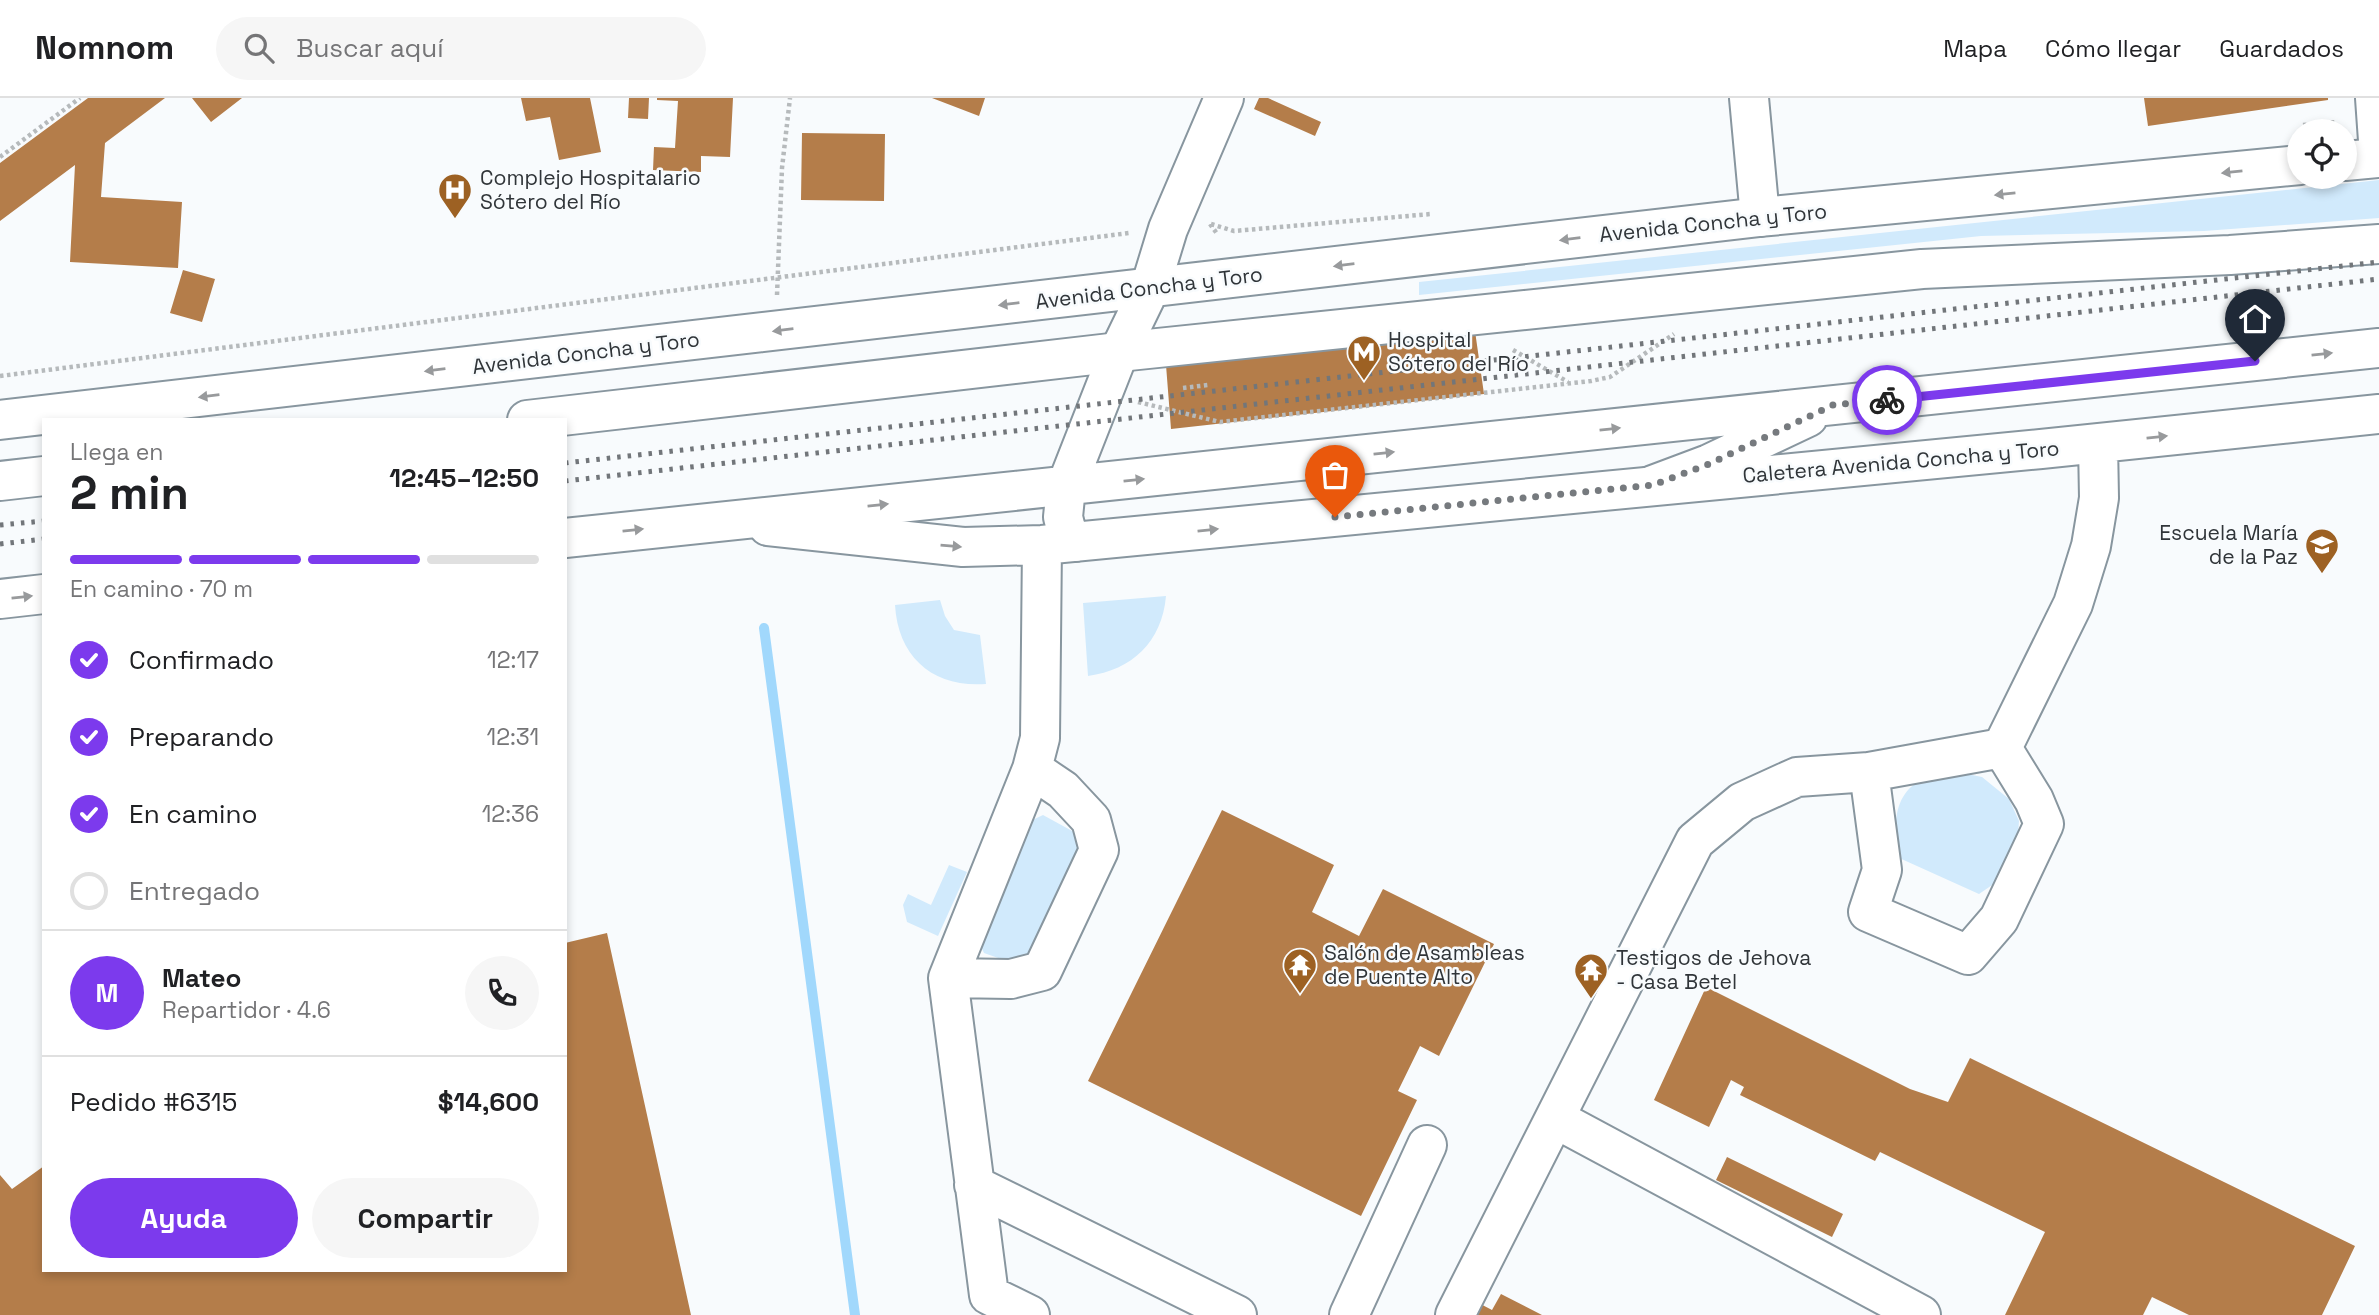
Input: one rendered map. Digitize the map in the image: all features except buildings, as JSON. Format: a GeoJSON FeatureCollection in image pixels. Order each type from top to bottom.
{"type":"FeatureCollection","features":[{"type":"Feature","properties":{"kind":"main road"},"geometry":{"type":"LineString","coordinates":[[1030,1315],[989,1295],[948,978],[1032,769],[1040,738],[1059,543],[1066,529],[1063,517],[1066,487],[1119,352],[1150,288],[1168,229],[1224,98]]}},
{"type":"Feature","properties":{"kind":"main road"},"geometry":{"type":"LineString","coordinates":[[1749,98],[1760,217]]}},
{"type":"Feature","properties":{"kind":"main road"},"geometry":{"type":"LineString","coordinates":[[2357,159],[2379,156],[2375,98]]}},
{"type":"Feature","properties":{"kind":"main road","name":"Avenida Concha y Toro"},"geometry":{"type":"LineString","coordinates":[[0,420],[1760,217],[2287,166]]}},
{"type":"Feature","properties":{"kind":"main road"},"geometry":{"type":"LineString","coordinates":[[544,418],[1119,352],[1922,269],[2244,254],[2379,244]]}},
{"type":"Feature","properties":{"kind":"main road"},"geometry":{"type":"LineString","coordinates":[[567,538],[2379,348]]}},
{"type":"Feature","properties":{"kind":"main road"},"geometry":{"type":"LineString","coordinates":[[1653,485],[1709,464],[1833,405]]}},
{"type":"Feature","properties":{"kind":"main road","name":"Caletera Avenida Concha y Toro"},"geometry":{"type":"LineString","coordinates":[[713,522],[807,528],[963,547],[1059,543],[2379,414]]}},
{"type":"Feature","properties":{"kind":"main road"},"geometry":{"type":"LineString","coordinates":[[2002,748],[2073,604],[2091,546],[2098,499],[2098,443]]}},
{"type":"Feature","properties":{"kind":"main road"},"geometry":{"type":"LineString","coordinates":[[0,481],[42,476]]}},
{"type":"Feature","properties":{"kind":"main road"},"geometry":{"type":"LineString","coordinates":[[0,599],[42,594]]}},
{"type":"Feature","properties":{"kind":"main road"},"geometry":{"type":"LineString","coordinates":[[1455,1315],[1695,841],[1742,802],[1797,777],[1869,772],[2002,748]]}},
{"type":"Feature","properties":{"kind":"main road"},"geometry":{"type":"LineString","coordinates":[[1869,772],[1882,870],[1868,912],[1968,955],[1999,919],[2044,824],[2034,800],[2002,748]]}},
{"type":"Feature","properties":{"kind":"main road"},"geometry":{"type":"LineString","coordinates":[[948,978],[1010,979],[1041,971],[1099,850],[1091,820],[1063,790],[1032,769]]}},
{"type":"Feature","properties":{"kind":"main road"},"geometry":{"type":"LineString","coordinates":[[1556,1119],[1921,1315]]}},
{"type":"Feature","properties":{"kind":"main road"},"geometry":{"type":"LineString","coordinates":[[1349,1315],[1427,1145]]}},
{"type":"Feature","properties":{"kind":"main road"},"geometry":{"type":"LineString","coordinates":[[974,1185],[1237,1315]]}},
{"type":"Feature","properties":{"kind":"path"},"geometry":{"type":"LineString","coordinates":[[0,157],[80,98]]}},
{"type":"Feature","properties":{"kind":"path"},"geometry":{"type":"LineString","coordinates":[[777,331],[782,167],[790,98]]}},
{"type":"Feature","properties":{"kind":"path"},"geometry":{"type":"LineString","coordinates":[[0,376],[777,276],[1168,229]]}},
{"type":"Feature","properties":{"kind":"path"},"geometry":{"type":"LineString","coordinates":[[1103,393],[1220,422],[1569,383]]}},
{"type":"Feature","properties":{"kind":"path"},"geometry":{"type":"LineString","coordinates":[[1183,388],[1208,385]]}},
{"type":"Feature","properties":{"kind":"shaded area"},"geometry":{"type":"Polygon","coordinates":[[[2379,180],[2379,218],[2204,231],[1981,236],[1419,295],[1419,282],[2294,189],[2357,189],[2357,182],[2379,180]]]}},
{"type":"Feature","properties":{"kind":"shaded area"},"geometry":{"type":"Polygon","coordinates":[[[1166,596],[1158,627],[1142,651],[1118,667],[1088,676],[1083,603],[1166,596]]]}},
{"type":"Feature","properties":{"kind":"shaded area"},"geometry":{"type":"Polygon","coordinates":[[[940,600],[945,616],[954,630],[980,635],[986,684],[950,681],[935,675],[911,654],[903,640],[895,605],[940,600]]]}},
{"type":"Feature","properties":{"kind":"shaded area"},"geometry":{"type":"Polygon","coordinates":[[[1957,772],[1982,777],[2009,799],[2019,821],[2017,848],[1998,881],[1979,894],[1897,857],[1897,815],[1903,796],[1923,779],[1957,772]]]}},
{"type":"Feature","properties":{"kind":"shaded area"},"geometry":{"type":"Polygon","coordinates":[[[1043,815],[1074,832],[1079,853],[1034,956],[1021,966],[984,953],[976,936],[1020,826],[1043,815]]]}},
{"type":"Feature","properties":{"kind":"shaded area"},"geometry":{"type":"Polygon","coordinates":[[[949,865],[967,872],[938,936],[907,922],[903,905],[908,894],[931,905],[949,865]]]}},
{"type":"Feature","properties":{"kind":"waterway"},"geometry":{"type":"LineString","coordinates":[[764,628],[855,1315]]}},
{"type":"Feature","properties":{"kind":"railway"},"geometry":{"type":"LineString","coordinates":[[567,463],[2379,262]]}},
{"type":"Feature","properties":{"kind":"railway"},"geometry":{"type":"LineString","coordinates":[[567,481],[2379,279]]}},
{"type":"Feature","properties":{"kind":"railway"},"geometry":{"type":"LineString","coordinates":[[0,525],[42,521]]}},
{"type":"Feature","properties":{"kind":"railway"},"geometry":{"type":"LineString","coordinates":[[0,544],[42,539]]}},
{"type":"Feature","properties":{"kind":"way so far"},"geometry":{"type":"LineString","coordinates":[[1335,517],[1653,485],[1709,464],[1833,405],[1887,400]]}},
{"type":"Feature","properties":{"kind":"place","name":"Complejo Hospitalario Sótero del Río"},"geometry":{"type":"Point","coordinates":[455,220]}},
{"type":"Feature","properties":{"kind":"place","name":"Hospital Sótero del Río"},"geometry":{"type":"Point","coordinates":[1364,382]}},
{"type":"Feature","properties":{"kind":"place","name":"Escuela María de la Paz"},"geometry":{"type":"Point","coordinates":[2322,575]}},
{"type":"Feature","properties":{"kind":"place","name":"Salón de Asambleas de Puente Alto"},"geometry":{"type":"Point","coordinates":[1300,995]}},
{"type":"Feature","properties":{"kind":"place","name":"Testigos de Jehova - Casa Betel"},"geometry":{"type":"Point","coordinates":[1591,1000]}},
{"type":"Feature","properties":{"kind":"route"},"geometry":{"type":"LineString","coordinates":[[1887,400],[2255,361]]}}]}
